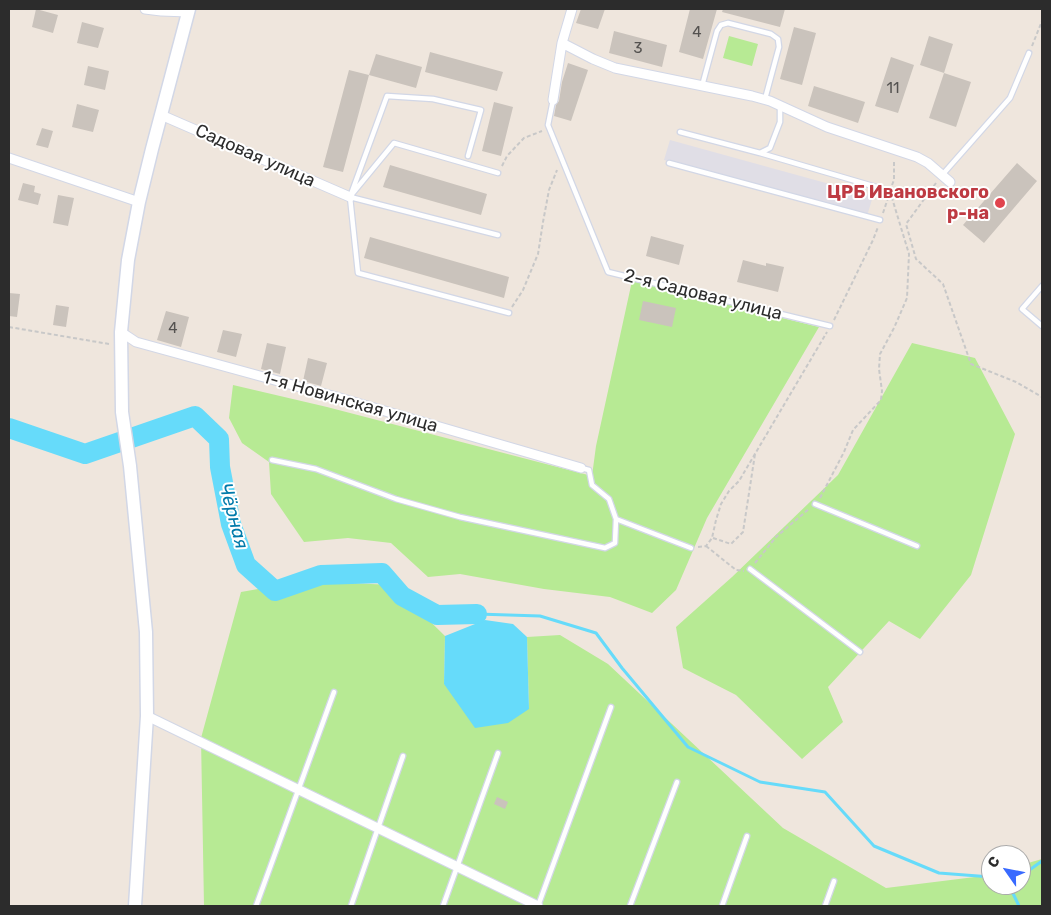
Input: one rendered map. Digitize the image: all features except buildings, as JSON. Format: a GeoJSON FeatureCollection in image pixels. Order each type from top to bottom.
{"type":"FeatureCollection","features":[{"type":"Feature","properties":{"kind":"main road"},"geometry":{"type":"LineString","coordinates":[[135,906],[147,716],[146,632],[130,466],[122,412],[122,332],[128,260],[139,202],[188,10]]}},
{"type":"Feature","properties":{"kind":"street"},"geometry":{"type":"LineString","coordinates":[[145,9],[161,11],[188,10]]}},
{"type":"Feature","properties":{"kind":"street"},"geometry":{"type":"LineString","coordinates":[[553,100],[562,43],[572,9]]}},
{"type":"Feature","properties":{"kind":"street"},"geometry":{"type":"LineString","coordinates":[[562,43],[615,68],[765,100],[827,127],[917,157],[943,174],[950,182]]}},
{"type":"Feature","properties":{"kind":"street","name":"Садовая улица"},"geometry":{"type":"LineString","coordinates":[[161,115],[350,197]]}},
{"type":"Feature","properties":{"kind":"street"},"geometry":{"type":"LineString","coordinates":[[9,158],[139,202]]}},
{"type":"Feature","properties":{"kind":"street","name":"1-я Новинская улица"},"geometry":{"type":"LineString","coordinates":[[122,332],[136,342],[340,398],[581,468]]}},
{"type":"Feature","properties":{"kind":"street"},"geometry":{"type":"LineString","coordinates":[[147,716],[538,906]]}},
{"type":"Feature","properties":{"kind":"lane"},"geometry":{"type":"LineString","coordinates":[[702,86],[717,31],[721,25],[728,23],[771,34],[778,39],[779,47],[765,100]]}},
{"type":"Feature","properties":{"kind":"lane"},"geometry":{"type":"LineString","coordinates":[[943,174],[1010,98],[1030,53]]}},
{"type":"Feature","properties":{"kind":"lane"},"geometry":{"type":"LineString","coordinates":[[468,156],[481,110],[433,98],[387,96],[350,197],[358,273],[509,313]]}},
{"type":"Feature","properties":{"kind":"lane"},"geometry":{"type":"LineString","coordinates":[[549,128],[553,100]]}},
{"type":"Feature","properties":{"kind":"lane"},"geometry":{"type":"LineString","coordinates":[[760,153],[770,148],[780,122],[780,106]]}},
{"type":"Feature","properties":{"kind":"lane","name":"2-я Садовая улица"},"geometry":{"type":"LineString","coordinates":[[549,128],[608,272],[830,326]]}},
{"type":"Feature","properties":{"kind":"lane"},"geometry":{"type":"LineString","coordinates":[[680,132],[890,191]]}},
{"type":"Feature","properties":{"kind":"lane"},"geometry":{"type":"LineString","coordinates":[[350,197],[394,143],[498,173]]}},
{"type":"Feature","properties":{"kind":"lane"},"geometry":{"type":"LineString","coordinates":[[669,163],[880,220]]}},
{"type":"Feature","properties":{"kind":"lane"},"geometry":{"type":"LineString","coordinates":[[350,197],[498,234]]}},
{"type":"Feature","properties":{"kind":"lane"},"geometry":{"type":"LineString","coordinates":[[1042,286],[1022,309],[1042,326]]}},
{"type":"Feature","properties":{"kind":"lane"},"geometry":{"type":"LineString","coordinates":[[272,460],[316,469],[396,499],[460,517],[605,548],[615,543],[616,519],[609,499],[592,485],[589,470],[581,468]]}},
{"type":"Feature","properties":{"kind":"lane"},"geometry":{"type":"LineString","coordinates":[[815,504],[916,546]]}},
{"type":"Feature","properties":{"kind":"lane"},"geometry":{"type":"LineString","coordinates":[[616,519],[691,548]]}},
{"type":"Feature","properties":{"kind":"lane"},"geometry":{"type":"LineString","coordinates":[[750,569],[860,652]]}},
{"type":"Feature","properties":{"kind":"lane"},"geometry":{"type":"LineString","coordinates":[[256,906],[334,692]]}},
{"type":"Feature","properties":{"kind":"lane"},"geometry":{"type":"LineString","coordinates":[[538,906],[610,707]]}},
{"type":"Feature","properties":{"kind":"lane"},"geometry":{"type":"LineString","coordinates":[[443,906],[498,753]]}},
{"type":"Feature","properties":{"kind":"lane"},"geometry":{"type":"LineString","coordinates":[[350,906],[403,756]]}},
{"type":"Feature","properties":{"kind":"lane"},"geometry":{"type":"LineString","coordinates":[[630,906],[677,782]]}},
{"type":"Feature","properties":{"kind":"lane"},"geometry":{"type":"LineString","coordinates":[[722,906],[747,836]]}},
{"type":"Feature","properties":{"kind":"lane"},"geometry":{"type":"LineString","coordinates":[[825,906],[834,882]]}},
{"type":"Feature","properties":{"kind":"path"},"geometry":{"type":"LineString","coordinates":[[1030,53],[1042,21]]}},
{"type":"Feature","properties":{"kind":"path"},"geometry":{"type":"LineString","coordinates":[[498,173],[508,156],[524,138],[549,128]]}},
{"type":"Feature","properties":{"kind":"path"},"geometry":{"type":"LineString","coordinates":[[691,548],[706,546],[712,538],[716,520],[729,491],[738,481],[756,452],[840,310],[873,240],[894,180],[894,150]]}},
{"type":"Feature","properties":{"kind":"path"},"geometry":{"type":"LineString","coordinates":[[509,313],[523,290],[538,254],[549,190],[562,159]]}},
{"type":"Feature","properties":{"kind":"path"},"geometry":{"type":"LineString","coordinates":[[943,174],[906,224],[916,259],[943,284],[971,364],[1016,382],[1042,397]]}},
{"type":"Feature","properties":{"kind":"path"},"geometry":{"type":"LineString","coordinates":[[706,546],[736,570],[748,572],[776,537],[817,502],[844,452],[853,430],[880,400],[882,392],[879,369],[880,354],[907,298],[909,254],[890,191]]}},
{"type":"Feature","properties":{"kind":"path"},"geometry":{"type":"LineString","coordinates":[[9,327],[122,346]]}},
{"type":"Feature","properties":{"kind":"path"},"geometry":{"type":"LineString","coordinates":[[712,538],[731,544],[743,532],[756,452]]}},
{"type":"Feature","properties":{"kind":"shaded area"},"geometry":{"type":"Polygon","coordinates":[[[670,140],[873,196],[867,216],[664,160],[670,140]]]}},
{"type":"Feature","properties":{"kind":"green space"},"geometry":{"type":"Polygon","coordinates":[[[729,36],[758,44],[752,66],[723,58],[729,36]]]}},
{"type":"Feature","properties":{"kind":"green space"},"geometry":{"type":"Polygon","coordinates":[[[632,281],[819,327],[707,518],[676,590],[652,613],[610,597],[544,589],[460,574],[428,577],[391,543],[348,538],[304,542],[271,494],[269,462],[242,443],[229,418],[233,385],[327,407],[592,476],[596,446],[632,281]]]}},
{"type":"Feature","properties":{"kind":"green space"},"geometry":{"type":"Polygon","coordinates":[[[912,343],[975,358],[1015,434],[971,575],[920,639],[889,621],[828,687],[843,722],[802,759],[736,695],[683,668],[676,627],[732,577],[838,475],[912,343]]]}},
{"type":"Feature","properties":{"kind":"green space"},"geometry":{"type":"Polygon","coordinates":[[[304,581],[393,585],[445,636],[444,684],[529,709],[527,637],[560,635],[608,664],[783,828],[886,888],[981,876],[981,895],[1031,895],[1031,862],[1042,859],[1042,906],[204,906],[201,738],[241,592],[304,581]]]}},
{"type":"Feature","properties":{"kind":"water"},"geometry":{"type":"Polygon","coordinates":[[[485,620],[513,624],[527,637],[529,709],[508,723],[475,728],[444,684],[445,636],[485,620]]]}},
{"type":"Feature","properties":{"kind":"waterway","name":"Чёрная"},"geometry":{"type":"LineString","coordinates":[[9,428],[85,454],[195,416],[219,439],[220,467],[231,524],[246,565],[275,591],[321,575],[382,573],[402,596],[437,615],[477,614]]}},
{"type":"Feature","properties":{"kind":"waterway"},"geometry":{"type":"LineString","coordinates":[[477,614],[540,616],[596,633],[622,668],[688,747],[760,782],[825,792],[874,846],[939,873],[981,876]]}},
{"type":"Feature","properties":{"kind":"waterway"},"geometry":{"type":"LineString","coordinates":[[1031,869],[1042,861]]}},
{"type":"Feature","properties":{"kind":"waterway"},"geometry":{"type":"LineString","coordinates":[[1014,895],[1019,906]]}},
{"type":"Feature","properties":{"kind":"place","name":"ЦРБ Ивановского р-на"},"geometry":{"type":"Point","coordinates":[1000,203]}}]}
